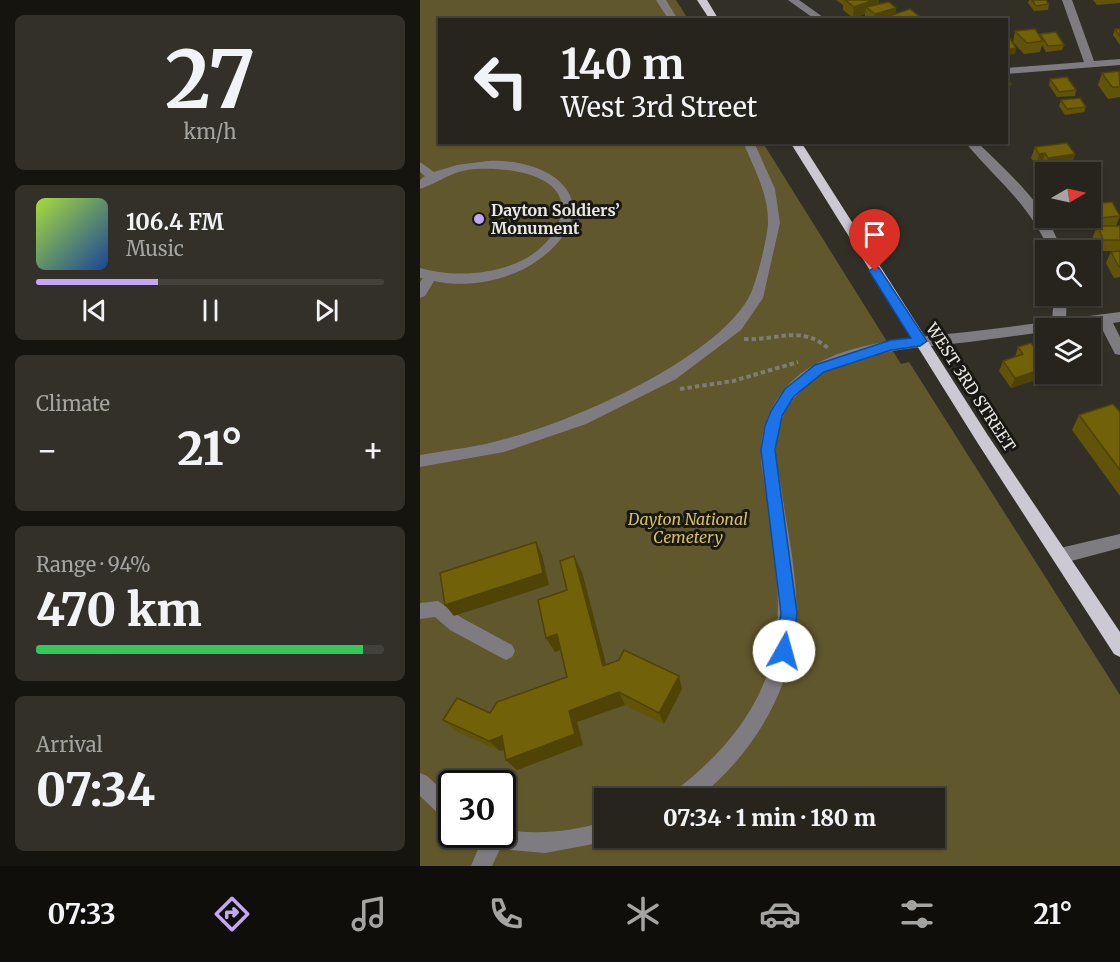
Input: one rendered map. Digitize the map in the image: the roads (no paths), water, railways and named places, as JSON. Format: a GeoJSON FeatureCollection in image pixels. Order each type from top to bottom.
{"type":"FeatureCollection","features":[{"type":"Feature","properties":{"kind":"main road"},"geometry":{"type":"LineString","coordinates":[[702,0],[714,18]]}},
{"type":"Feature","properties":{"kind":"main road","name":"WEST 3RD STREET"},"geometry":{"type":"LineString","coordinates":[[796,144],[920,341],[1120,648]]}},
{"type":"Feature","properties":{"kind":"street"},"geometry":{"type":"LineString","coordinates":[[661,0],[673,18]]}},
{"type":"Feature","properties":{"kind":"street"},"geometry":{"type":"LineString","coordinates":[[793,0],[820,18]]}},
{"type":"Feature","properties":{"kind":"street"},"geometry":{"type":"LineString","coordinates":[[1067,0],[1090,63]]}},
{"type":"Feature","properties":{"kind":"street"},"geometry":{"type":"LineString","coordinates":[[1008,71],[1120,62]]}},
{"type":"Feature","properties":{"kind":"street"},"geometry":{"type":"LineString","coordinates":[[420,461],[504,446],[581,420],[671,375],[732,329],[744,317],[756,298],[774,223],[769,189],[749,144]]}},
{"type":"Feature","properties":{"kind":"street"},"geometry":{"type":"LineString","coordinates":[[972,144],[1032,210],[1050,240]]}},
{"type":"Feature","properties":{"kind":"street"},"geometry":{"type":"LineString","coordinates":[[420,185],[433,177],[476,165],[516,165],[542,173],[555,182],[565,200],[566,208],[564,223],[555,238],[546,248],[527,261],[504,271],[479,277],[446,280],[425,275],[420,293]]}},
{"type":"Feature","properties":{"kind":"street"},"geometry":{"type":"LineString","coordinates":[[420,166],[433,177]]}},
{"type":"Feature","properties":{"kind":"street"},"geometry":{"type":"LineString","coordinates":[[1101,319],[1120,317]]}},
{"type":"Feature","properties":{"kind":"street"},"geometry":{"type":"LineString","coordinates":[[1104,319],[1120,350]]}},
{"type":"Feature","properties":{"kind":"street"},"geometry":{"type":"LineString","coordinates":[[694,788],[714,772],[752,727],[772,687],[784,651],[788,604],[768,450],[775,414],[789,392],[820,368],[891,345],[1035,329]]}},
{"type":"Feature","properties":{"kind":"street"},"geometry":{"type":"LineString","coordinates":[[1060,556],[1120,541]]}},
{"type":"Feature","properties":{"kind":"street"},"geometry":{"type":"LineString","coordinates":[[420,611],[438,609],[456,624],[506,651]]}},
{"type":"Feature","properties":{"kind":"street"},"geometry":{"type":"LineString","coordinates":[[420,783],[438,800]]}},
{"type":"Feature","properties":{"kind":"street"},"geometry":{"type":"LineString","coordinates":[[516,841],[574,838],[594,834]]}},
{"type":"Feature","properties":{"kind":"street"},"geometry":{"type":"LineString","coordinates":[[481,866],[486,848]]}},
{"type":"Feature","properties":{"kind":"place","name":"Dayton Soldiers’ Monument"},"geometry":{"type":"Point","coordinates":[479,219]}},
{"type":"Feature","properties":{"kind":"park label","name":"Dayton National Cemetery"},"geometry":{"type":"Point","coordinates":[688,528]}}]}
